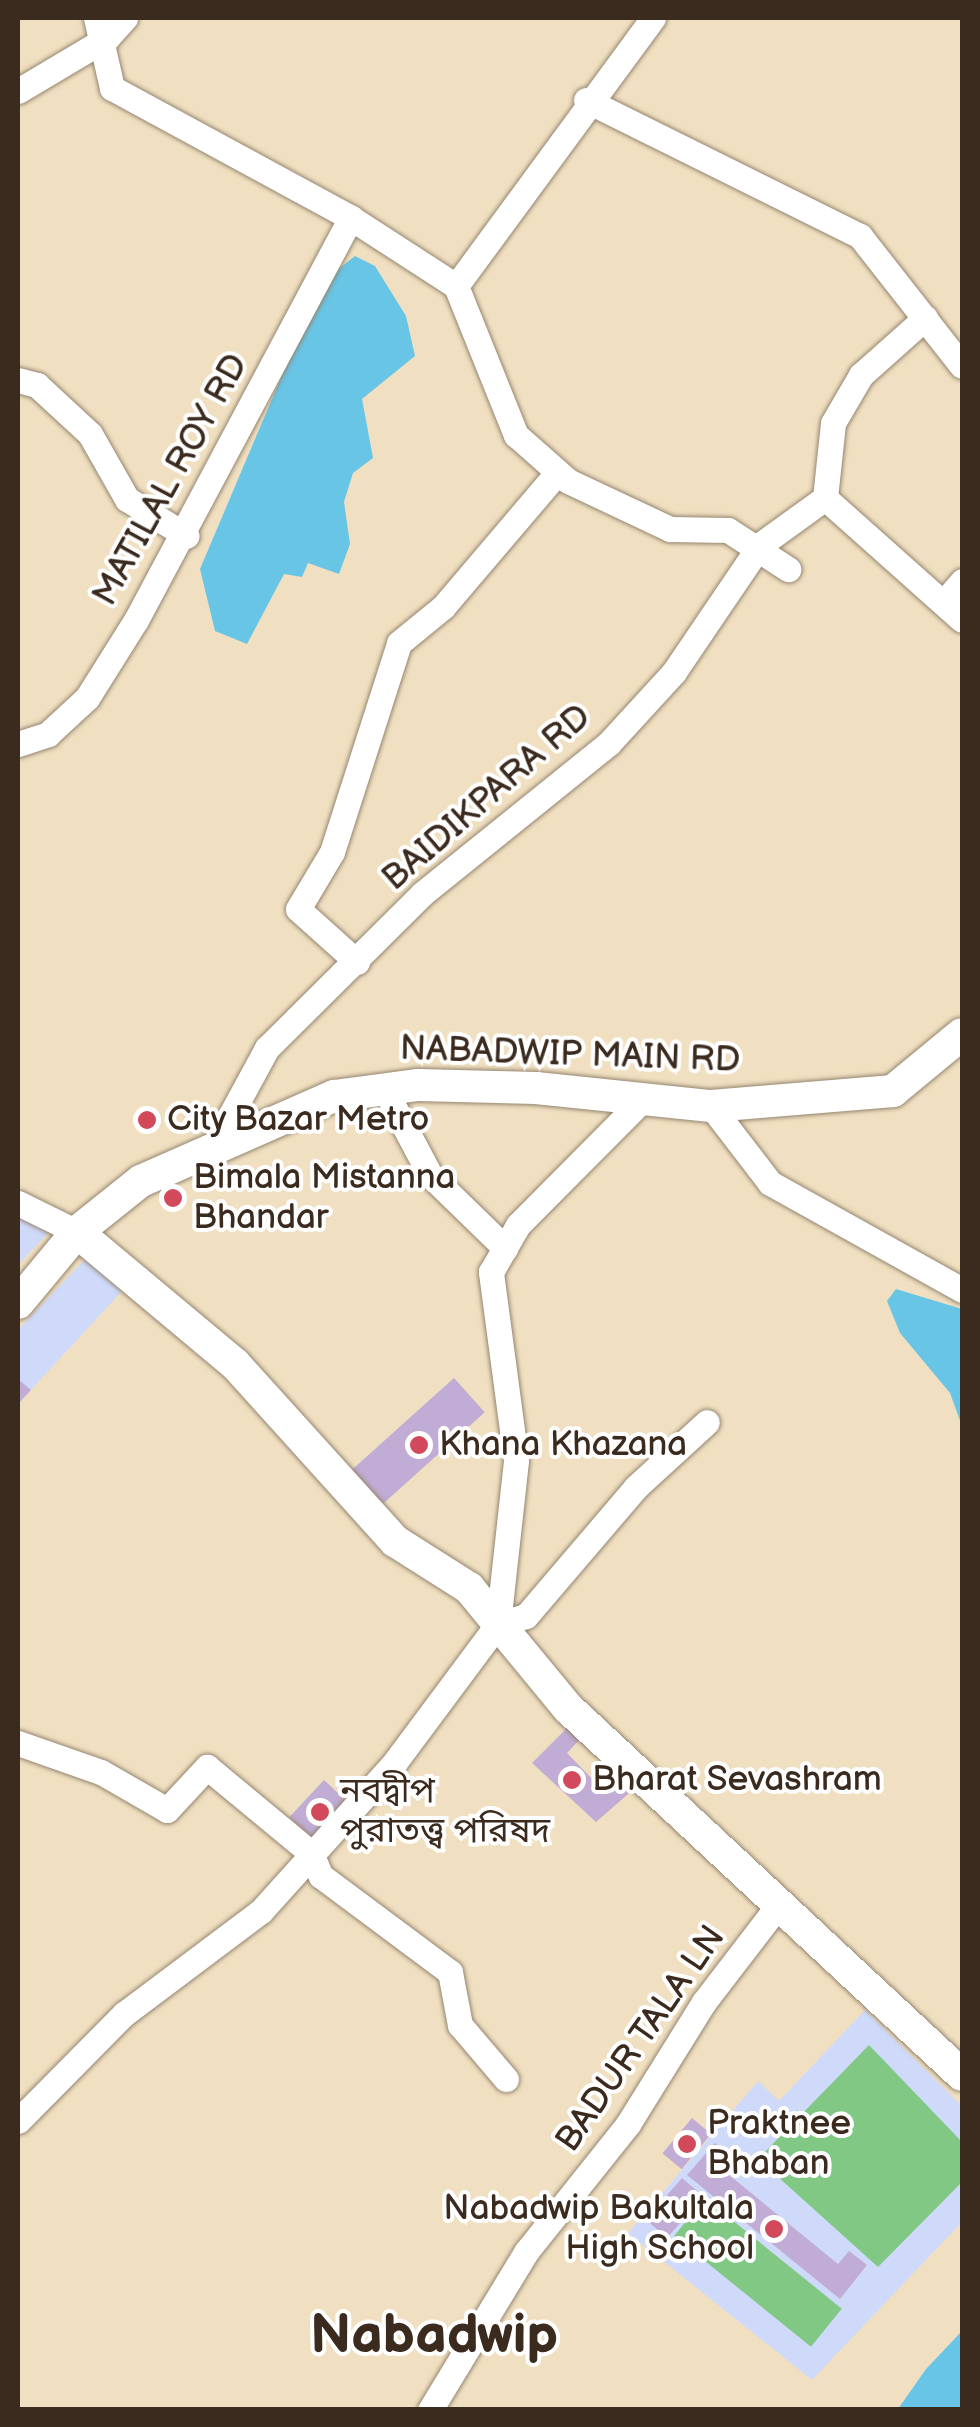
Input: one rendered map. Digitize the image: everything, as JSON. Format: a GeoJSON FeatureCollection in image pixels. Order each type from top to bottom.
{"type":"FeatureCollection","features":[{"type":"Feature","properties":{"kind":"main road","name":"NABADWIP MAIN RD"},"geometry":{"type":"LineString","coordinates":[[18,1303],[76,1232],[140,1180],[217,1140],[384,1088],[536,1088],[639,1103],[711,1106],[894,1091],[962,1034]]}},
{"type":"Feature","properties":{"kind":"main road"},"geometry":{"type":"LineString","coordinates":[[76,1232],[235,1364],[394,1540],[469,1588],[502,1620],[568,1708],[776,1908],[962,2075]]}},
{"type":"Feature","properties":{"kind":"street"},"geometry":{"type":"LineString","coordinates":[[18,91],[102,28],[124,18]]}},
{"type":"Feature","properties":{"kind":"street"},"geometry":{"type":"LineString","coordinates":[[456,286],[586,100],[653,18]]}},
{"type":"Feature","properties":{"kind":"street"},"geometry":{"type":"LineString","coordinates":[[102,28],[112,88],[352,218],[456,286],[516,436],[558,472],[640,520],[728,530],[760,545],[788,569]]}},
{"type":"Feature","properties":{"kind":"street"},"geometry":{"type":"LineString","coordinates":[[586,100],[860,236],[962,366]]}},
{"type":"Feature","properties":{"kind":"street","name":"MATILAL ROY RD"},"geometry":{"type":"LineString","coordinates":[[18,744],[48,734],[87,698],[188,536],[352,218]]}},
{"type":"Feature","properties":{"kind":"street"},"geometry":{"type":"LineString","coordinates":[[925,318],[862,375],[833,423],[824,498],[953,611],[962,581]]}},
{"type":"Feature","properties":{"kind":"street"},"geometry":{"type":"LineString","coordinates":[[18,380],[36,385],[90,434],[126,500],[188,536]]}},
{"type":"Feature","properties":{"kind":"street"},"geometry":{"type":"LineString","coordinates":[[356,962],[298,910],[332,852],[399,643],[443,606],[558,472]]}},
{"type":"Feature","properties":{"kind":"street","name":"BAIDIKPARA RD"},"geometry":{"type":"LineString","coordinates":[[217,1140],[267,1048],[422,894],[608,743],[674,672],[760,545],[824,498]]}},
{"type":"Feature","properties":{"kind":"street"},"geometry":{"type":"LineString","coordinates":[[384,1088],[430,1174],[505,1248]]}},
{"type":"Feature","properties":{"kind":"street"},"geometry":{"type":"LineString","coordinates":[[18,2121],[124,2014],[217,1952],[313,1859],[396,1762],[502,1620],[516,1460],[492,1272],[505,1248],[639,1103]]}},
{"type":"Feature","properties":{"kind":"street"},"geometry":{"type":"LineString","coordinates":[[711,1106],[770,1183],[962,1290]]}},
{"type":"Feature","properties":{"kind":"street"},"geometry":{"type":"LineString","coordinates":[[18,1202],[76,1232]]}},
{"type":"Feature","properties":{"kind":"street"},"geometry":{"type":"LineString","coordinates":[[502,1620],[526,1616],[636,1487],[707,1422]]}},
{"type":"Feature","properties":{"kind":"street"},"geometry":{"type":"LineString","coordinates":[[18,1743],[101,1772],[166,1810],[207,1767],[450,1972],[460,2026],[506,2079]]}},
{"type":"Feature","properties":{"kind":"street","name":"BADUR TALA LN"},"geometry":{"type":"LineString","coordinates":[[430,2410],[526,2252],[628,2124],[704,2002],[776,1908]]}},
{"type":"Feature","properties":{"kind":"shaded area"},"geometry":{"type":"Polygon","coordinates":[[[18,1214],[50,1231],[18,1265],[18,1214]]]}},
{"type":"Feature","properties":{"kind":"shaded area"},"geometry":{"type":"Polygon","coordinates":[[[86,1258],[124,1289],[18,1404],[18,1330],[86,1258]]]}},
{"type":"Feature","properties":{"kind":"shaded area"},"geometry":{"type":"Polygon","coordinates":[[[865,2010],[962,2106],[962,2222],[812,2380],[628,2233],[758,2081],[779,2101],[865,2010]]]}},
{"type":"Feature","properties":{"kind":"green space"},"geometry":{"type":"Polygon","coordinates":[[[869,2045],[962,2142],[962,2182],[878,2267],[758,2159],[869,2045]]]}},
{"type":"Feature","properties":{"kind":"green space"},"geometry":{"type":"Polygon","coordinates":[[[705,2198],[842,2309],[811,2347],[674,2236],[705,2198]]]}},
{"type":"Feature","properties":{"kind":"water"},"geometry":{"type":"Polygon","coordinates":[[[355,256],[375,266],[406,316],[415,356],[362,399],[373,458],[353,473],[344,502],[350,544],[339,574],[308,563],[302,577],[284,574],[247,644],[215,631],[200,569],[300,333],[331,275],[355,256]]]}},
{"type":"Feature","properties":{"kind":"water"},"geometry":{"type":"Polygon","coordinates":[[[896,1289],[962,1309],[962,1426],[950,1393],[900,1333],[887,1301],[896,1289]]]}},
{"type":"Feature","properties":{"kind":"water"},"geometry":{"type":"Polygon","coordinates":[[[962,2331],[962,2409],[898,2409],[926,2369],[962,2331]]]}},
{"type":"Feature","properties":{"kind":"building","name":"Khana Khazana"},"geometry":{"type":"Polygon","coordinates":[[[454,1378],[485,1412],[380,1507],[349,1472],[454,1378]]]}},
{"type":"Feature","properties":{"kind":"building"},"geometry":{"type":"Polygon","coordinates":[[[18,1379],[31,1390],[18,1404],[18,1379]]]}},
{"type":"Feature","properties":{"kind":"building","name":"Bharat Sevashram"},"geometry":{"type":"Polygon","coordinates":[[[570,1725],[583,1736],[567,1753],[602,1789],[620,1773],[635,1788],[596,1822],[532,1763],[570,1725]]]}},
{"type":"Feature","properties":{"kind":"building","name":"নবদ্বীপ পুরাতত্ত্ব পরিষদ"},"geometry":{"type":"Polygon","coordinates":[[[324,1780],[351,1805],[316,1843],[289,1817],[324,1780]]]}},
{"type":"Feature","properties":{"kind":"building","name":"Praktnee Bhaban"},"geometry":{"type":"Polygon","coordinates":[[[692,2118],[711,2134],[682,2169],[662,2153],[692,2118]]]}},
{"type":"Feature","properties":{"kind":"building","name":"Nabadwip Bakultala High School"},"geometry":{"type":"Polygon","coordinates":[[[715,2143],[728,2154],[718,2166],[838,2264],[849,2251],[867,2265],[840,2299],[687,2175],[715,2143]]]}},
{"type":"Feature","properties":{"kind":"building"},"geometry":{"type":"Polygon","coordinates":[[[682,2178],[703,2196],[667,2238],[646,2220],[682,2178]]]}},
{"type":"Feature","properties":{"kind":"place","name":"City Bazar Metro"},"geometry":{"type":"Point","coordinates":[147,1120]}},
{"type":"Feature","properties":{"kind":"place","name":"Bimala Mistanna Bhandar"},"geometry":{"type":"Point","coordinates":[173,1198]}},
{"type":"Feature","properties":{"kind":"place","name":"Khana Khazana"},"geometry":{"type":"Point","coordinates":[419,1445]}},
{"type":"Feature","properties":{"kind":"place","name":"Bharat Sevashram"},"geometry":{"type":"Point","coordinates":[572,1780]}},
{"type":"Feature","properties":{"kind":"place","name":"নবদ্বীপ পুরাতত্ত্ব পরিষদ"},"geometry":{"type":"Point","coordinates":[320,1812]}},
{"type":"Feature","properties":{"kind":"place","name":"Praktnee Bhaban"},"geometry":{"type":"Point","coordinates":[687,2144]}},
{"type":"Feature","properties":{"kind":"place","name":"Nabadwip Bakultala High School"},"geometry":{"type":"Point","coordinates":[774,2229]}},
{"type":"Feature","properties":{"kind":"district","name":"Nabadwip"},"geometry":{"type":"Point","coordinates":[434,2336]}}]}
